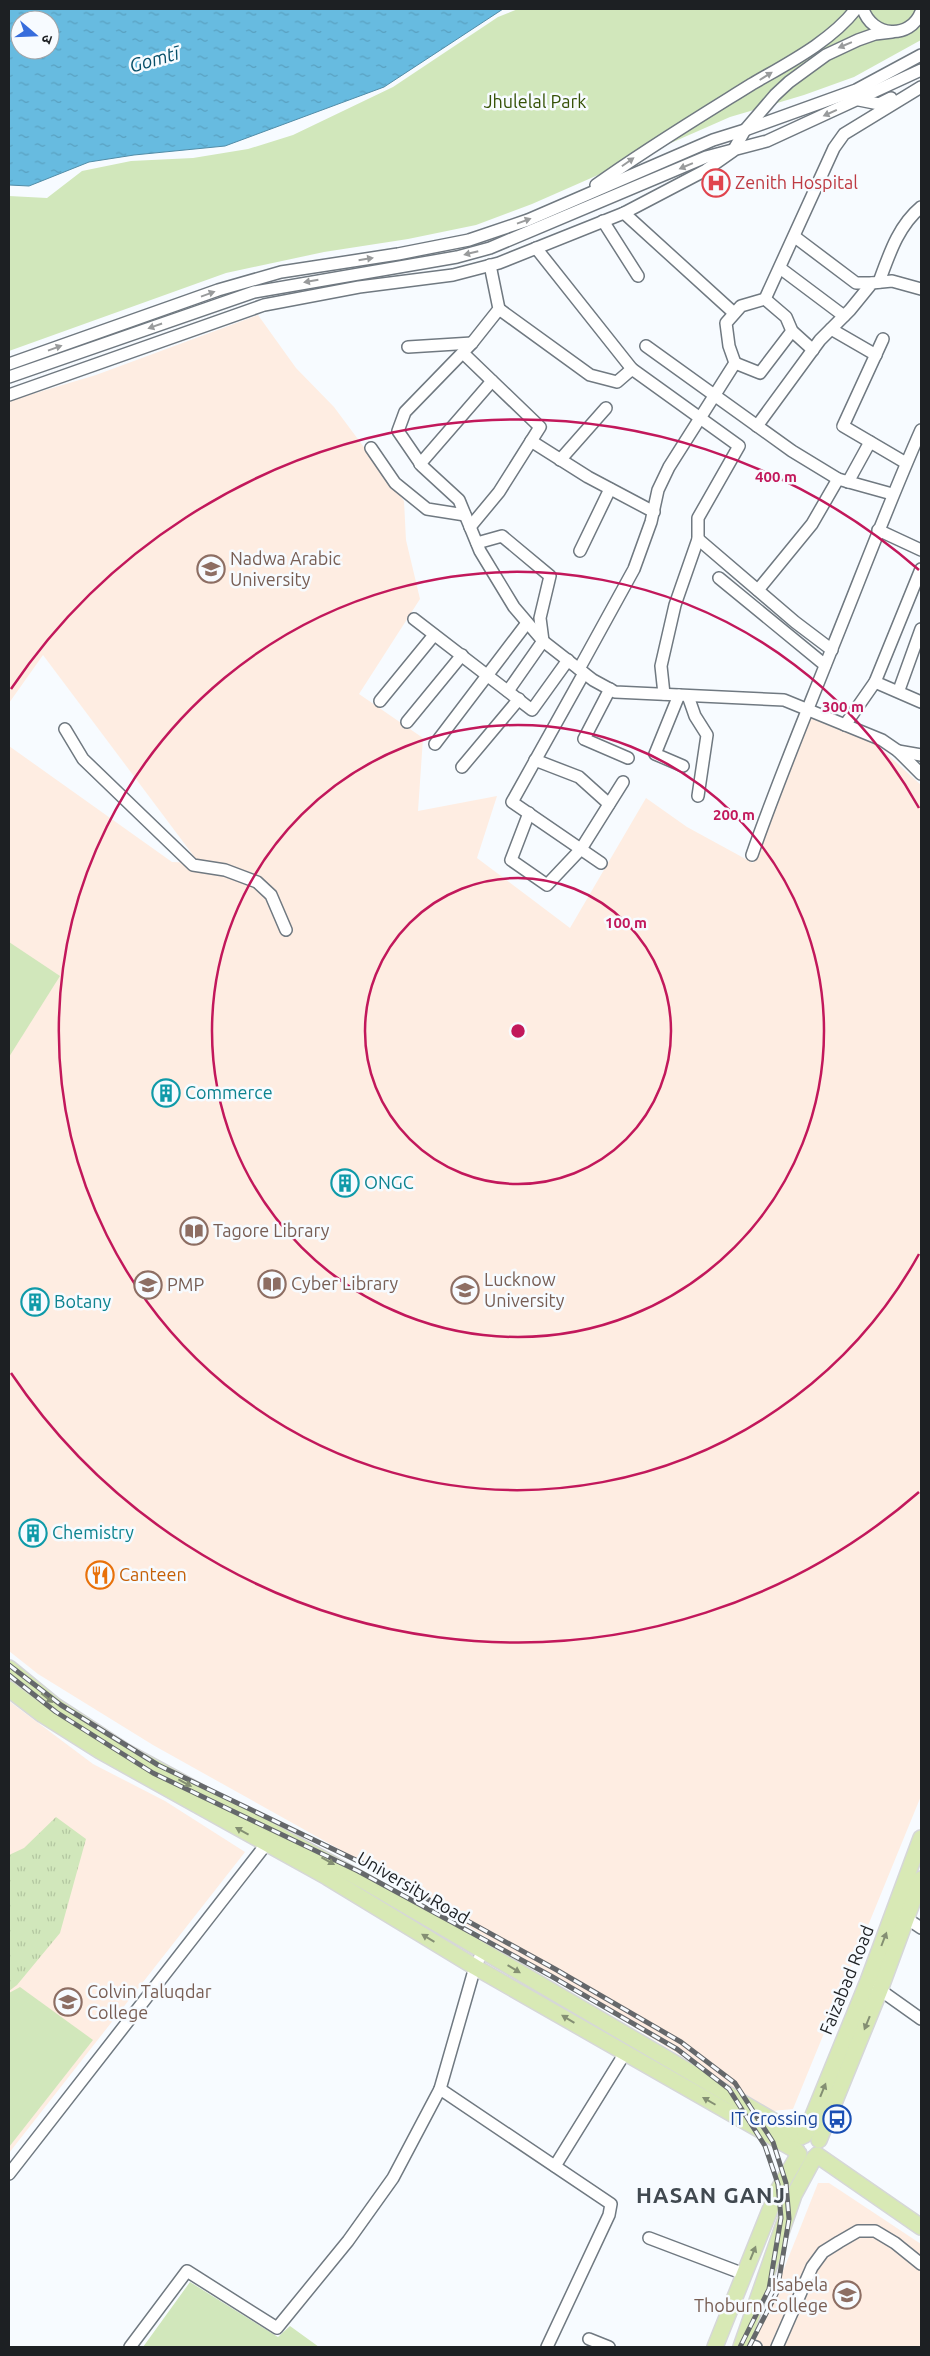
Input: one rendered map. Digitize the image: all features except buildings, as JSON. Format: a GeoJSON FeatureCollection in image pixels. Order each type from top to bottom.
{"type":"FeatureCollection","features":[{"type":"Feature","properties":{"kind":"main road","name":"University Road"},"geometry":{"type":"LineString","coordinates":[[9,1668],[54,1705],[126,1752],[378,1889],[809,2147]]}},
{"type":"Feature","properties":{"kind":"main road","name":"University Road"},"geometry":{"type":"LineString","coordinates":[[9,1689],[43,1715],[100,1751],[371,1904],[625,2053],[809,2147]]}},
{"type":"Feature","properties":{"kind":"main road","name":"Faizabad Road"},"geometry":{"type":"LineString","coordinates":[[747,2346],[809,2147],[901,1914],[921,1838]]}},
{"type":"Feature","properties":{"kind":"main road","name":"Faizabad Road"},"geometry":{"type":"LineString","coordinates":[[901,1914],[921,1879]]}},
{"type":"Feature","properties":{"kind":"main road"},"geometry":{"type":"LineString","coordinates":[[371,1904],[378,1889]]}},
{"type":"Feature","properties":{"kind":"main road"},"geometry":{"type":"LineString","coordinates":[[809,2147],[921,2219]]}},
{"type":"Feature","properties":{"kind":"main road"},"geometry":{"type":"LineString","coordinates":[[809,2147],[921,2227]]}},
{"type":"Feature","properties":{"kind":"main road","name":"Faizabad Road"},"geometry":{"type":"LineString","coordinates":[[715,2347],[778,2190],[809,2147]]}},
{"type":"Feature","properties":{"kind":"street"},"geometry":{"type":"LineString","coordinates":[[574,200],[642,152],[814,46],[842,24],[856,9]]}},
{"type":"Feature","properties":{"kind":"street"},"geometry":{"type":"LineString","coordinates":[[863,9],[873,25],[892,32]]}},
{"type":"Feature","properties":{"kind":"street"},"geometry":{"type":"LineString","coordinates":[[9,395],[264,305],[359,287],[453,275],[490,265],[603,221],[706,170],[732,152],[745,130],[789,82],[826,55],[875,34],[892,32],[911,26],[921,12]]}},
{"type":"Feature","properties":{"kind":"street"},"geometry":{"type":"LineString","coordinates":[[9,364],[218,290],[281,272],[398,254],[469,240],[528,220],[713,140],[856,90],[921,55]]}},
{"type":"Feature","properties":{"kind":"street"},"geometry":{"type":"LineString","coordinates":[[9,377],[254,292],[456,257],[490,248],[706,157],[732,152],[767,141],[921,70]]}},
{"type":"Feature","properties":{"kind":"street"},"geometry":{"type":"LineString","coordinates":[[859,100],[879,104],[921,82]]}},
{"type":"Feature","properties":{"kind":"street"},"geometry":{"type":"LineString","coordinates":[[792,331],[760,373],[735,363],[729,346],[726,323],[741,306],[765,299],[795,237],[834,148],[844,134],[921,87]]}},
{"type":"Feature","properties":{"kind":"street"},"geometry":{"type":"LineString","coordinates":[[757,426],[816,345],[875,283],[895,240],[912,215],[921,207]]}},
{"type":"Feature","properties":{"kind":"street"},"geometry":{"type":"LineString","coordinates":[[624,212],[734,314]]}},
{"type":"Feature","properties":{"kind":"street"},"geometry":{"type":"LineString","coordinates":[[603,221],[638,276]]}},
{"type":"Feature","properties":{"kind":"street"},"geometry":{"type":"LineString","coordinates":[[795,237],[856,283],[892,281],[921,289]]}},
{"type":"Feature","properties":{"kind":"street"},"geometry":{"type":"LineString","coordinates":[[536,248],[632,369],[698,419],[739,446],[698,518],[698,539],[673,614],[662,666],[664,694]]}},
{"type":"Feature","properties":{"kind":"street"},"geometry":{"type":"LineString","coordinates":[[490,265],[499,309],[590,375],[617,382],[632,369]]}},
{"type":"Feature","properties":{"kind":"street"},"geometry":{"type":"LineString","coordinates":[[780,268],[844,316]]}},
{"type":"Feature","properties":{"kind":"street"},"geometry":{"type":"LineString","coordinates":[[765,299],[786,317],[792,331],[816,345]]}},
{"type":"Feature","properties":{"kind":"street"},"geometry":{"type":"LineString","coordinates":[[499,309],[463,353],[405,412],[398,431],[420,464],[459,500],[477,543],[514,607],[543,641],[582,671],[615,692],[784,700],[882,740],[898,751],[921,774]]}},
{"type":"Feature","properties":{"kind":"street"},"geometry":{"type":"LineString","coordinates":[[831,329],[876,355]]}},
{"type":"Feature","properties":{"kind":"street"},"geometry":{"type":"LineString","coordinates":[[884,339],[842,426],[906,463]]}},
{"type":"Feature","properties":{"kind":"street"},"geometry":{"type":"LineString","coordinates":[[408,347],[472,343]]}},
{"type":"Feature","properties":{"kind":"street"},"geometry":{"type":"LineString","coordinates":[[646,346],[792,451],[843,480],[892,494]]}},
{"type":"Feature","properties":{"kind":"street"},"geometry":{"type":"LineString","coordinates":[[463,353],[540,427],[499,492],[470,527]]}},
{"type":"Feature","properties":{"kind":"street"},"geometry":{"type":"LineString","coordinates":[[601,863],[512,802],[634,569],[654,512],[658,490],[669,467],[735,363]]}},
{"type":"Feature","properties":{"kind":"street"},"geometry":{"type":"LineString","coordinates":[[420,464],[492,381]]}},
{"type":"Feature","properties":{"kind":"street"},"geometry":{"type":"LineString","coordinates":[[560,460],[606,408]]}},
{"type":"Feature","properties":{"kind":"street"},"geometry":{"type":"LineString","coordinates":[[752,855],[781,773],[832,650],[892,494],[921,430]]}},
{"type":"Feature","properties":{"kind":"street"},"geometry":{"type":"LineString","coordinates":[[532,441],[560,460],[654,512]]}},
{"type":"Feature","properties":{"kind":"street"},"geometry":{"type":"LineString","coordinates":[[758,590],[812,524],[870,442]]}},
{"type":"Feature","properties":{"kind":"street"},"geometry":{"type":"LineString","coordinates":[[371,448],[395,483],[427,508],[465,515]]}},
{"type":"Feature","properties":{"kind":"street"},"geometry":{"type":"LineString","coordinates":[[580,551],[610,489]]}},
{"type":"Feature","properties":{"kind":"street"},"geometry":{"type":"LineString","coordinates":[[878,530],[921,550]]}},
{"type":"Feature","properties":{"kind":"street"},"geometry":{"type":"LineString","coordinates":[[477,543],[502,536],[550,576],[540,618],[543,641],[508,691]]}},
{"type":"Feature","properties":{"kind":"street"},"geometry":{"type":"LineString","coordinates":[[698,539],[832,650]]}},
{"type":"Feature","properties":{"kind":"street"},"geometry":{"type":"LineString","coordinates":[[845,725],[875,682],[921,569]]}},
{"type":"Feature","properties":{"kind":"street"},"geometry":{"type":"LineString","coordinates":[[719,578],[826,664]]}},
{"type":"Feature","properties":{"kind":"street"},"geometry":{"type":"LineString","coordinates":[[414,619],[488,674],[532,710],[568,660]]}},
{"type":"Feature","properties":{"kind":"street"},"geometry":{"type":"LineString","coordinates":[[435,744],[527,622]]}},
{"type":"Feature","properties":{"kind":"street"},"geometry":{"type":"LineString","coordinates":[[380,701],[434,634]]}},
{"type":"Feature","properties":{"kind":"street"},"geometry":{"type":"LineString","coordinates":[[899,690],[920,636]]}},
{"type":"Feature","properties":{"kind":"street"},"geometry":{"type":"LineString","coordinates":[[407,722],[462,655]]}},
{"type":"Feature","properties":{"kind":"street"},"geometry":{"type":"LineString","coordinates":[[875,682],[899,690],[921,702]]}},
{"type":"Feature","properties":{"kind":"street"},"geometry":{"type":"LineString","coordinates":[[610,689],[584,739],[628,758]]}},
{"type":"Feature","properties":{"kind":"street"},"geometry":{"type":"LineString","coordinates":[[683,766],[655,754],[684,695]]}},
{"type":"Feature","properties":{"kind":"street"},"geometry":{"type":"LineString","coordinates":[[684,695],[707,735],[698,796]]}},
{"type":"Feature","properties":{"kind":"street"},"geometry":{"type":"LineString","coordinates":[[462,767],[518,699]]}},
{"type":"Feature","properties":{"kind":"street"},"geometry":{"type":"LineString","coordinates":[[65,729],[83,760],[193,865],[225,870],[258,882],[272,895],[286,930]]}},
{"type":"Feature","properties":{"kind":"street"},"geometry":{"type":"LineString","coordinates":[[898,751],[921,755]]}},
{"type":"Feature","properties":{"kind":"street"},"geometry":{"type":"LineString","coordinates":[[535,760],[579,777],[609,804]]}},
{"type":"Feature","properties":{"kind":"street"},"geometry":{"type":"LineString","coordinates":[[529,813],[511,860],[547,885],[581,849],[623,782]]}},
{"type":"Feature","properties":{"kind":"street"},"geometry":{"type":"LineString","coordinates":[[9,2174],[276,1832]]}},
{"type":"Feature","properties":{"kind":"street"},"geometry":{"type":"LineString","coordinates":[[901,1914],[921,1928]]}},
{"type":"Feature","properties":{"kind":"street"},"geometry":{"type":"LineString","coordinates":[[130,2347],[187,2271],[277,2328],[348,2241],[393,2178],[440,2089],[476,1966],[484,1951]]}},
{"type":"Feature","properties":{"kind":"street"},"geometry":{"type":"LineString","coordinates":[[874,1986],[921,2019]]}},
{"type":"Feature","properties":{"kind":"street"},"geometry":{"type":"LineString","coordinates":[[555,2166],[625,2053]]}},
{"type":"Feature","properties":{"kind":"street"},"geometry":{"type":"LineString","coordinates":[[440,2089],[611,2204],[609,2216],[546,2347]]}},
{"type":"Feature","properties":{"kind":"street"},"geometry":{"type":"LineString","coordinates":[[777,2347],[812,2267],[823,2252],[858,2231],[875,2231],[895,2243],[921,2264]]}},
{"type":"Feature","properties":{"kind":"street"},"geometry":{"type":"LineString","coordinates":[[649,2238],[744,2274]]}},
{"type":"Feature","properties":{"kind":"street"},"geometry":{"type":"LineString","coordinates":[[589,2339],[609,2347]]}},
{"type":"Feature","properties":{"kind":"shaded area","name":"Lucknow University"},"geometry":{"type":"Polygon","coordinates":[[[258,315],[296,368],[334,407],[404,501],[406,540],[420,599],[359,694],[423,738],[418,811],[497,796],[477,858],[570,928],[646,798],[687,827],[753,863],[808,716],[875,743],[921,785],[921,1796],[793,2109],[772,2111],[364,1863],[153,1745],[38,1674],[9,1651],[9,746],[172,862],[199,863],[43,655],[9,703],[9,401],[96,375],[258,315]]]}},
{"type":"Feature","properties":{"kind":"shaded area","name":"Colvin Taluqdar College"},"geometry":{"type":"Polygon","coordinates":[[[9,1701],[93,1764],[165,1801],[245,1852],[9,2153],[9,1701]]]}},
{"type":"Feature","properties":{"kind":"shaded area","name":"Isabela Thoburn College"},"geometry":{"type":"Polygon","coordinates":[[[818,2183],[829,2183],[921,2244],[921,2347],[753,2347],[818,2183]]]}},
{"type":"Feature","properties":{"kind":"green space","name":"Jhulelal Park"},"geometry":{"type":"Polygon","coordinates":[[[518,9],[921,9],[921,40],[854,77],[804,95],[730,117],[532,204],[476,225],[408,239],[324,252],[226,273],[9,351],[9,196],[47,198],[82,171],[131,161],[193,158],[248,149],[293,135],[393,87],[498,17],[518,9]]]}},
{"type":"Feature","properties":{"kind":"green space"},"geometry":{"type":"Polygon","coordinates":[[[9,942],[60,976],[9,1057],[9,942]]]}},
{"type":"Feature","properties":{"kind":"green space"},"geometry":{"type":"Polygon","coordinates":[[[56,1817],[86,1839],[60,1933],[17,1985],[9,1991],[9,1855],[24,1848],[56,1817]]]}},
{"type":"Feature","properties":{"kind":"green space"},"geometry":{"type":"Polygon","coordinates":[[[20,1987],[93,2040],[9,2147],[9,1993],[20,1987]]]}},
{"type":"Feature","properties":{"kind":"green space"},"geometry":{"type":"Polygon","coordinates":[[[190,2282],[278,2337],[290,2326],[319,2347],[143,2347],[190,2282]]]}},
{"type":"Feature","properties":{"kind":"water","name":"Gomtī"},"geometry":{"type":"Polygon","coordinates":[[[9,9],[503,9],[384,87],[225,146],[134,155],[89,162],[29,186],[9,185],[9,9]]]}},
{"type":"Feature","properties":{"kind":"railway"},"geometry":{"type":"LineString","coordinates":[[9,1665],[61,1705],[158,1765],[362,1863],[555,1969],[681,2042],[735,2083],[773,2142],[786,2183],[789,2219],[777,2292],[749,2347]]}},
{"type":"Feature","properties":{"kind":"railway"},"geometry":{"type":"LineString","coordinates":[[9,1675],[56,1712],[153,1773],[358,1871],[551,1976],[677,2049],[729,2089],[765,2146],[778,2184],[781,2218],[769,2289],[740,2347]]}},
{"type":"Feature","properties":{"kind":"place","name":"Zenith Hospital"},"geometry":{"type":"Point","coordinates":[716,183]}},
{"type":"Feature","properties":{"kind":"place","name":"Nadwa Arabic University"},"geometry":{"type":"Point","coordinates":[211,569]}},
{"type":"Feature","properties":{"kind":"place","name":"Commerce"},"geometry":{"type":"Point","coordinates":[166,1093]}},
{"type":"Feature","properties":{"kind":"place","name":"ONGC"},"geometry":{"type":"Point","coordinates":[345,1183]}},
{"type":"Feature","properties":{"kind":"place","name":"Tagore Library"},"geometry":{"type":"Point","coordinates":[194,1231]}},
{"type":"Feature","properties":{"kind":"place","name":"Cyber Library"},"geometry":{"type":"Point","coordinates":[272,1284]}},
{"type":"Feature","properties":{"kind":"place","name":"PMP"},"geometry":{"type":"Point","coordinates":[148,1285]}},
{"type":"Feature","properties":{"kind":"place","name":"Lucknow University"},"geometry":{"type":"Point","coordinates":[465,1290]}},
{"type":"Feature","properties":{"kind":"place","name":"Botany"},"geometry":{"type":"Point","coordinates":[35,1302]}},
{"type":"Feature","properties":{"kind":"place","name":"Chemistry"},"geometry":{"type":"Point","coordinates":[33,1533]}},
{"type":"Feature","properties":{"kind":"place","name":"Canteen"},"geometry":{"type":"Point","coordinates":[100,1575]}},
{"type":"Feature","properties":{"kind":"place","name":"Colvin Taluqdar College"},"geometry":{"type":"Point","coordinates":[68,2002]}},
{"type":"Feature","properties":{"kind":"place","name":"IT Crossing"},"geometry":{"type":"Point","coordinates":[837,2119]}},
{"type":"Feature","properties":{"kind":"place","name":"Isabela Thoburn College"},"geometry":{"type":"Point","coordinates":[847,2295]}},
{"type":"Feature","properties":{"kind":"district","name":"HASAN GANJ"},"geometry":{"type":"Point","coordinates":[711,2195]}}]}
